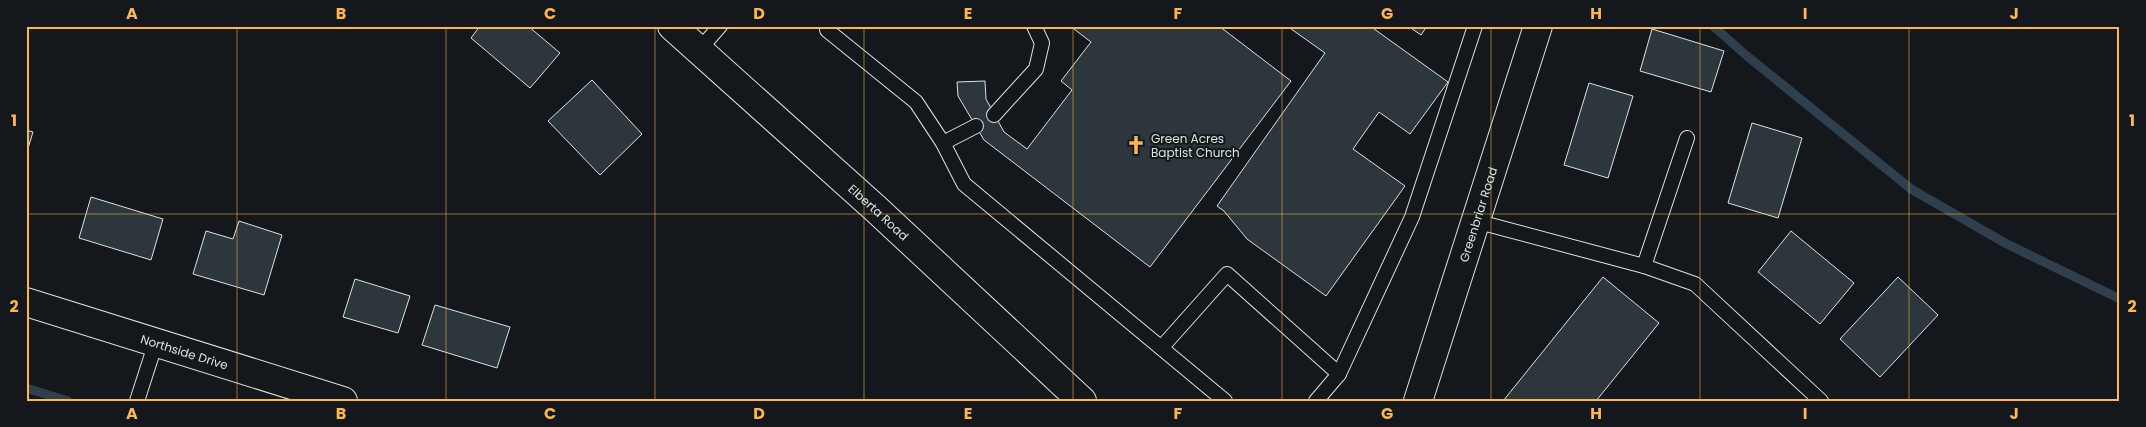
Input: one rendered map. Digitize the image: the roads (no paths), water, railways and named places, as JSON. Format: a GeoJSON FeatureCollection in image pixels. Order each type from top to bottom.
{"type":"FeatureCollection","features":[{"type":"Feature","properties":{"kind":"street","name":"Elberta Road"},"geometry":{"type":"LineString","coordinates":[[672,26],[876,210],[1082,401]]}},
{"type":"Feature","properties":{"kind":"street","name":"Greenbriar Road"},"geometry":{"type":"LineString","coordinates":[[1418,401],[1538,26]]}},
{"type":"Feature","properties":{"kind":"street","name":"Northside Drive"},"geometry":{"type":"LineString","coordinates":[[26,302],[343,401]]}},
{"type":"Feature","properties":{"kind":"lane"},"geometry":{"type":"LineString","coordinates":[[699,50],[720,26]]}},
{"type":"Feature","properties":{"kind":"lane"},"geometry":{"type":"LineString","coordinates":[[994,115],[1036,69],[1042,43],[1034,26]]}},
{"type":"Feature","properties":{"kind":"lane"},"geometry":{"type":"LineString","coordinates":[[1316,401],[1339,374],[1412,217],[1475,26]]}},
{"type":"Feature","properties":{"kind":"lane"},"geometry":{"type":"LineString","coordinates":[[827,27],[916,102],[943,143],[964,184],[1225,401]]}},
{"type":"Feature","properties":{"kind":"lane"},"geometry":{"type":"LineString","coordinates":[[943,143],[976,126]]}},
{"type":"Feature","properties":{"kind":"lane"},"geometry":{"type":"LineString","coordinates":[[1644,266],[1686,138]]}},
{"type":"Feature","properties":{"kind":"lane"},"geometry":{"type":"LineString","coordinates":[[1475,221],[1644,266],[1694,284],[1821,401]]}},
{"type":"Feature","properties":{"kind":"lane"},"geometry":{"type":"LineString","coordinates":[[1162,347],[1227,274],[1339,374]]}},
{"type":"Feature","properties":{"kind":"lane"},"geometry":{"type":"LineString","coordinates":[[137,401],[156,342]]}},
{"type":"Feature","properties":{"kind":"waterway"},"geometry":{"type":"LineString","coordinates":[[1713,26],[1747,56],[1911,189],[2005,243],[2120,299]]}},
{"type":"Feature","properties":{"kind":"waterway"},"geometry":{"type":"LineString","coordinates":[[26,388],[68,401]]}},
{"type":"Feature","properties":{"kind":"place","name":"Green Acres Baptist Church"},"geometry":{"type":"Point","coordinates":[1136,145]}}]}
